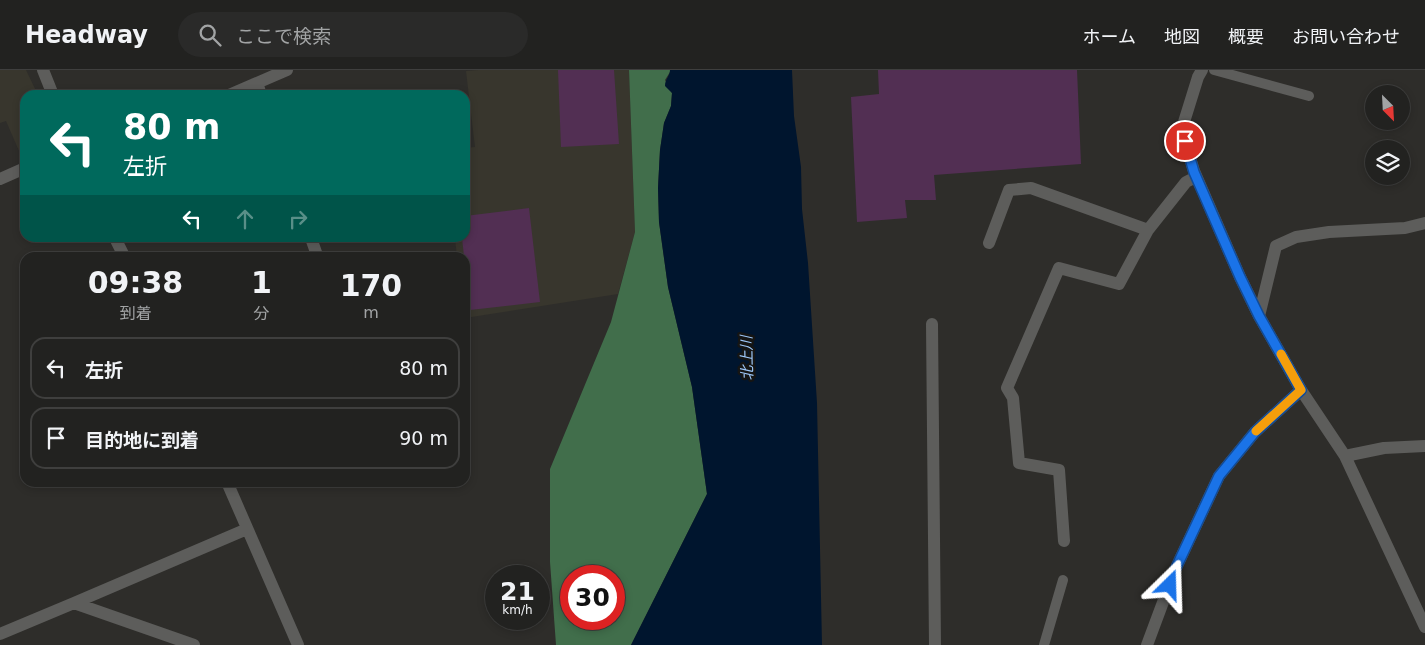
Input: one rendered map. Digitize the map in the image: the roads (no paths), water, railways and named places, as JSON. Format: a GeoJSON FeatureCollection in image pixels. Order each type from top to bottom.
{"type":"FeatureCollection","features":[{"type":"Feature","properties":{"kind":"street"},"geometry":{"type":"LineString","coordinates":[[43,70],[51,90]]}},
{"type":"Feature","properties":{"kind":"street"},"geometry":{"type":"LineString","coordinates":[[259,89],[287,70]]}},
{"type":"Feature","properties":{"kind":"street"},"geometry":{"type":"LineString","coordinates":[[1202,70],[1184,122],[1185,141],[1196,177],[1259,316],[1301,390],[1345,456],[1425,628]]}},
{"type":"Feature","properties":{"kind":"street"},"geometry":{"type":"LineString","coordinates":[[0,179],[20,170]]}},
{"type":"Feature","properties":{"kind":"street"},"geometry":{"type":"LineString","coordinates":[[1064,541],[1059,470],[1019,463],[1013,398],[1007,388],[1059,268],[1119,284],[1148,230],[1186,182],[1196,177]]}},
{"type":"Feature","properties":{"kind":"street"},"geometry":{"type":"LineString","coordinates":[[989,243],[1009,190],[1032,188],[1148,230]]}},
{"type":"Feature","properties":{"kind":"street"},"geometry":{"type":"LineString","coordinates":[[1259,316],[1276,246],[1296,237],[1329,232],[1405,228],[1425,222]]}},
{"type":"Feature","properties":{"kind":"street"},"geometry":{"type":"LineString","coordinates":[[932,324],[935,645]]}},
{"type":"Feature","properties":{"kind":"street"},"geometry":{"type":"LineString","coordinates":[[1148,645],[1175,570],[1219,476],[1255,432],[1301,390]]}},
{"type":"Feature","properties":{"kind":"street"},"geometry":{"type":"LineString","coordinates":[[1345,456],[1384,448],[1425,446]]}},
{"type":"Feature","properties":{"kind":"street"},"geometry":{"type":"LineString","coordinates":[[229,487],[298,645]]}},
{"type":"Feature","properties":{"kind":"street"},"geometry":{"type":"LineString","coordinates":[[0,634],[247,529]]}},
{"type":"Feature","properties":{"kind":"street"},"geometry":{"type":"LineString","coordinates":[[74,603],[194,645]]}},
{"type":"Feature","properties":{"kind":"lane"},"geometry":{"type":"LineString","coordinates":[[1214,70],[1309,96]]}},
{"type":"Feature","properties":{"kind":"lane"},"geometry":{"type":"LineString","coordinates":[[1044,645],[1063,580]]}},
{"type":"Feature","properties":{"kind":"water","name":"北上川"},"geometry":{"type":"Polygon","coordinates":[[[670,70],[792,70],[794,116],[801,167],[802,209],[808,263],[817,403],[822,645],[631,645],[707,494],[692,387],[668,287],[659,222],[660,150],[664,123],[671,106],[672,93],[665,86],[670,70]]]}}]}
